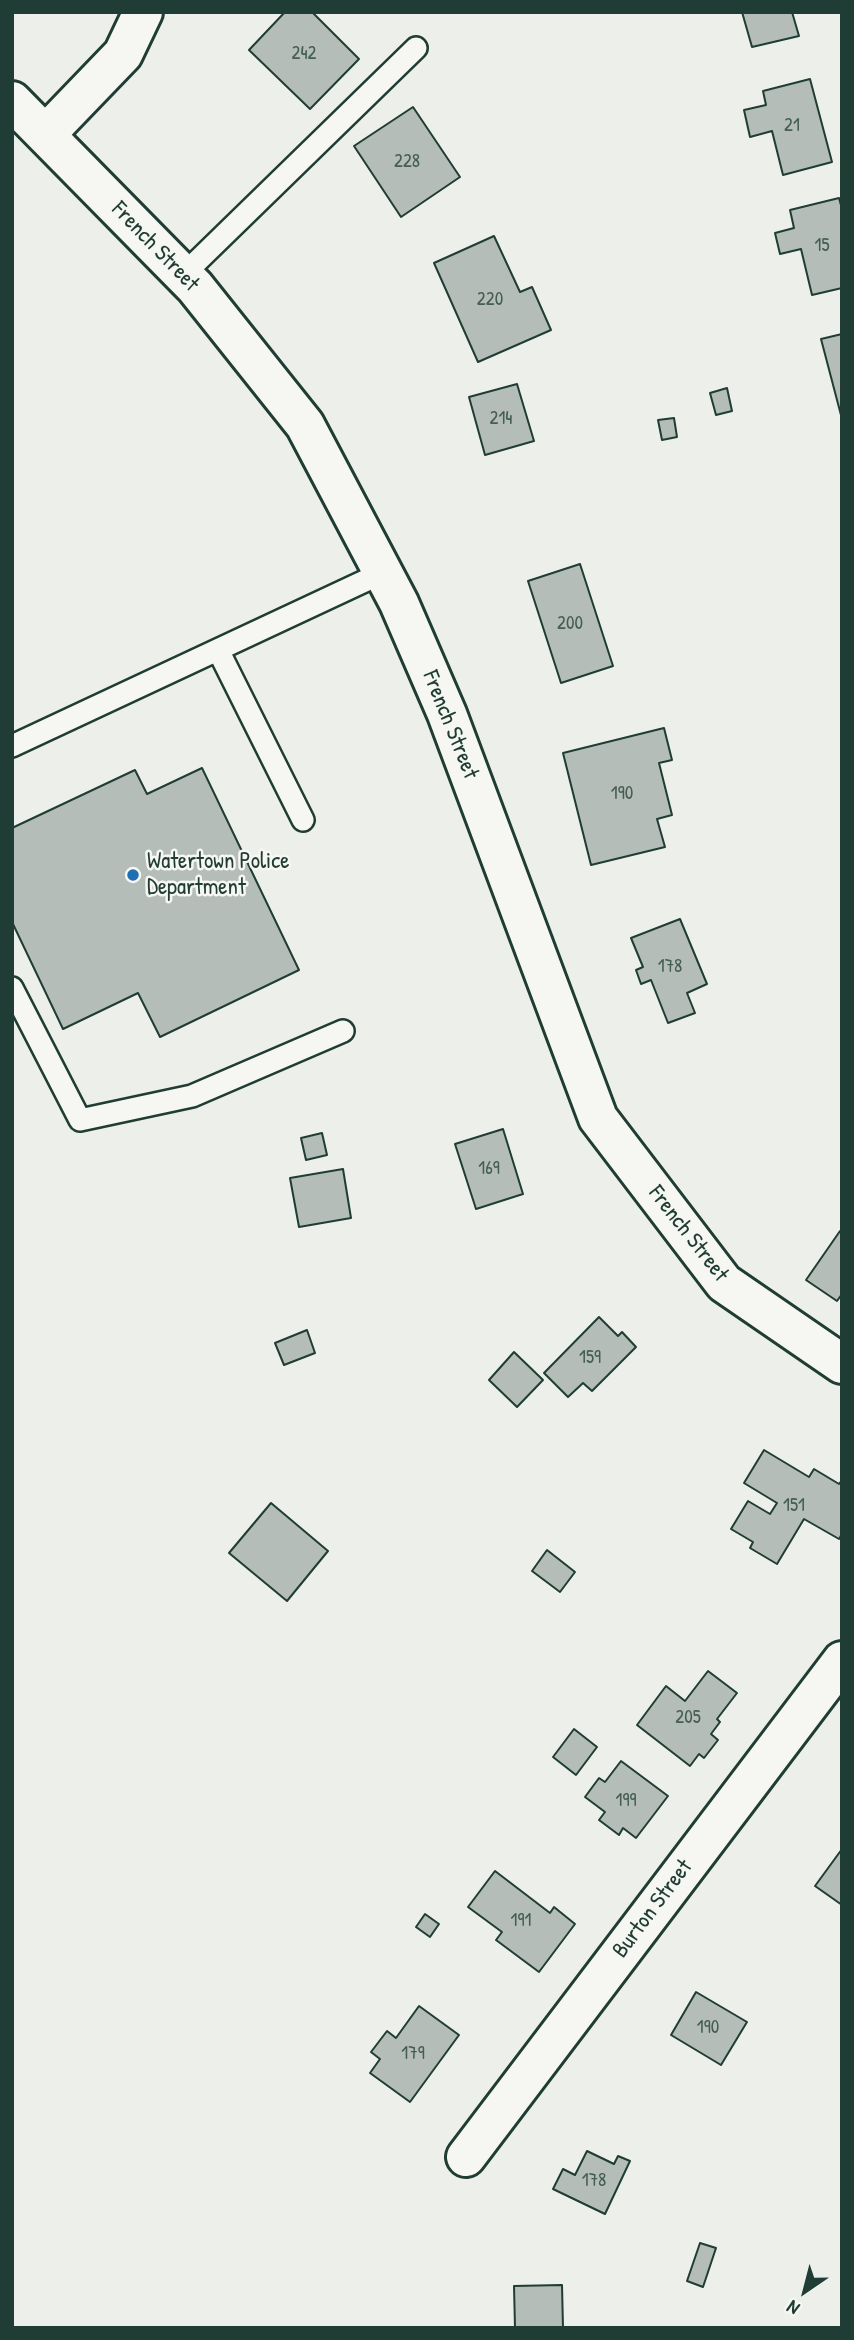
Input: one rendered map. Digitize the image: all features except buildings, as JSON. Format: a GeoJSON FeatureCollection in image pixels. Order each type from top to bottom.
{"type":"FeatureCollection","features":[{"type":"Feature","properties":{"kind":"street"},"geometry":{"type":"LineString","coordinates":[[46,134],[123,54],[143,12]]}},
{"type":"Feature","properties":{"kind":"street","name":"French Street"},"geometry":{"type":"LineString","coordinates":[[12,101],[195,287],[305,425],[384,572],[447,714],[598,1118],[724,1283],[842,1364]]}},
{"type":"Feature","properties":{"kind":"street","name":"Burton Street"},"geometry":{"type":"LineString","coordinates":[[466,2157],[842,1661]]}},
{"type":"Feature","properties":{"kind":"lane"},"geometry":{"type":"LineString","coordinates":[[183,275],[416,48]]}},
{"type":"Feature","properties":{"kind":"lane"},"geometry":{"type":"LineString","coordinates":[[12,746],[384,572]]}},
{"type":"Feature","properties":{"kind":"lane"},"geometry":{"type":"LineString","coordinates":[[218,650],[303,820]]}},
{"type":"Feature","properties":{"kind":"lane"},"geometry":{"type":"LineString","coordinates":[[12,988],[80,1121],[192,1096],[342,1031]]}},
{"type":"Feature","properties":{"kind":"place","name":"Watertown Police Department"},"geometry":{"type":"Point","coordinates":[133,875]}}]}
